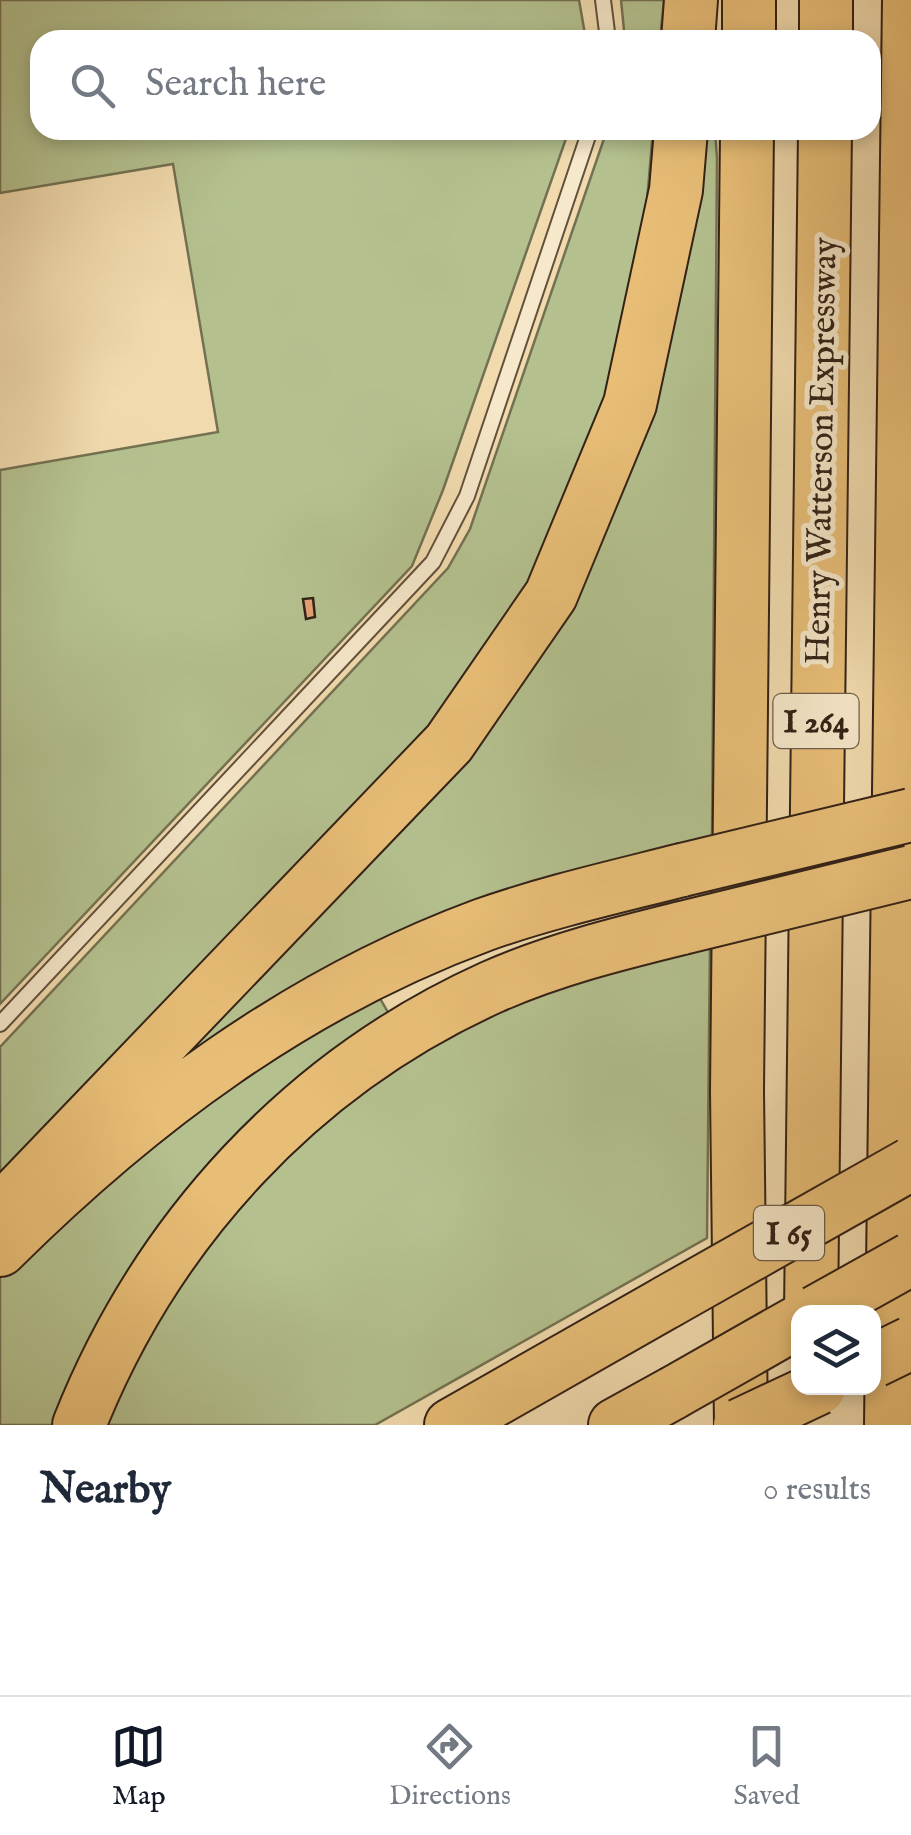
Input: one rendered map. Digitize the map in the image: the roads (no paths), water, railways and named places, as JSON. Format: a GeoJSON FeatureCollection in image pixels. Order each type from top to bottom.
{"type":"FeatureCollection","features":[{"type":"Feature","properties":{"kind":"highway"},"geometry":{"type":"LineString","coordinates":[[689,30],[691,0]]}},
{"type":"Feature","properties":{"kind":"highway"},"geometry":{"type":"LineString","coordinates":[[748,30],[749,0]]}},
{"type":"Feature","properties":{"kind":"highway"},"geometry":{"type":"LineString","coordinates":[[826,0],[826,30]]}},
{"type":"Feature","properties":{"kind":"highway","name":"I 264"},"geometry":{"type":"LineString","coordinates":[[891,1425],[908,0]]}},
{"type":"Feature","properties":{"kind":"highway"},"geometry":{"type":"LineString","coordinates":[[0,1211],[448,743],[551,595],[630,404],[676,190],[680,140]]}},
{"type":"Feature","properties":{"kind":"highway"},"geometry":{"type":"LineString","coordinates":[[748,140],[736,1091],[742,1281],[741,1425],[803,1395]]}},
{"type":"Feature","properties":{"kind":"highway","name":"Henry Watterson Expressway"},"geometry":{"type":"LineString","coordinates":[[814,1305],[825,140]]}},
{"type":"Feature","properties":{"kind":"highway"},"geometry":{"type":"LineString","coordinates":[[0,1250],[138,1122],[260,1035],[321,999],[483,926],[682,870],[911,816]]}},
{"type":"Feature","properties":{"kind":"highway"},"geometry":{"type":"LineString","coordinates":[[79,1425],[102,1370],[160,1265],[220,1188],[308,1102],[378,1050],[494,986],[573,956],[911,872]]}},
{"type":"Feature","properties":{"kind":"highway","name":"I 65"},"geometry":{"type":"LineString","coordinates":[[451,1425],[911,1164]]}},
{"type":"Feature","properties":{"kind":"highway","name":"I 65"},"geometry":{"type":"LineString","coordinates":[[827,1305],[911,1259]]}},
{"type":"Feature","properties":{"kind":"highway"},"geometry":{"type":"LineString","coordinates":[[716,1425],[721,1355],[742,1281]]}},
{"type":"Feature","properties":{"kind":"highway"},"geometry":{"type":"LineString","coordinates":[[616,1425],[791,1326]]}},
{"type":"Feature","properties":{"kind":"highway"},"geometry":{"type":"LineString","coordinates":[[881,1358],[911,1343]]}},
{"type":"Feature","properties":{"kind":"highway"},"geometry":{"type":"LineString","coordinates":[[810,1395],[810,1425]]}},
{"type":"Feature","properties":{"kind":"lane"},"geometry":{"type":"LineString","coordinates":[[603,0],[607,30]]}},
{"type":"Feature","properties":{"kind":"lane"},"geometry":{"type":"LineString","coordinates":[[0,1024],[433,562],[467,496],[587,140]]}}]}
